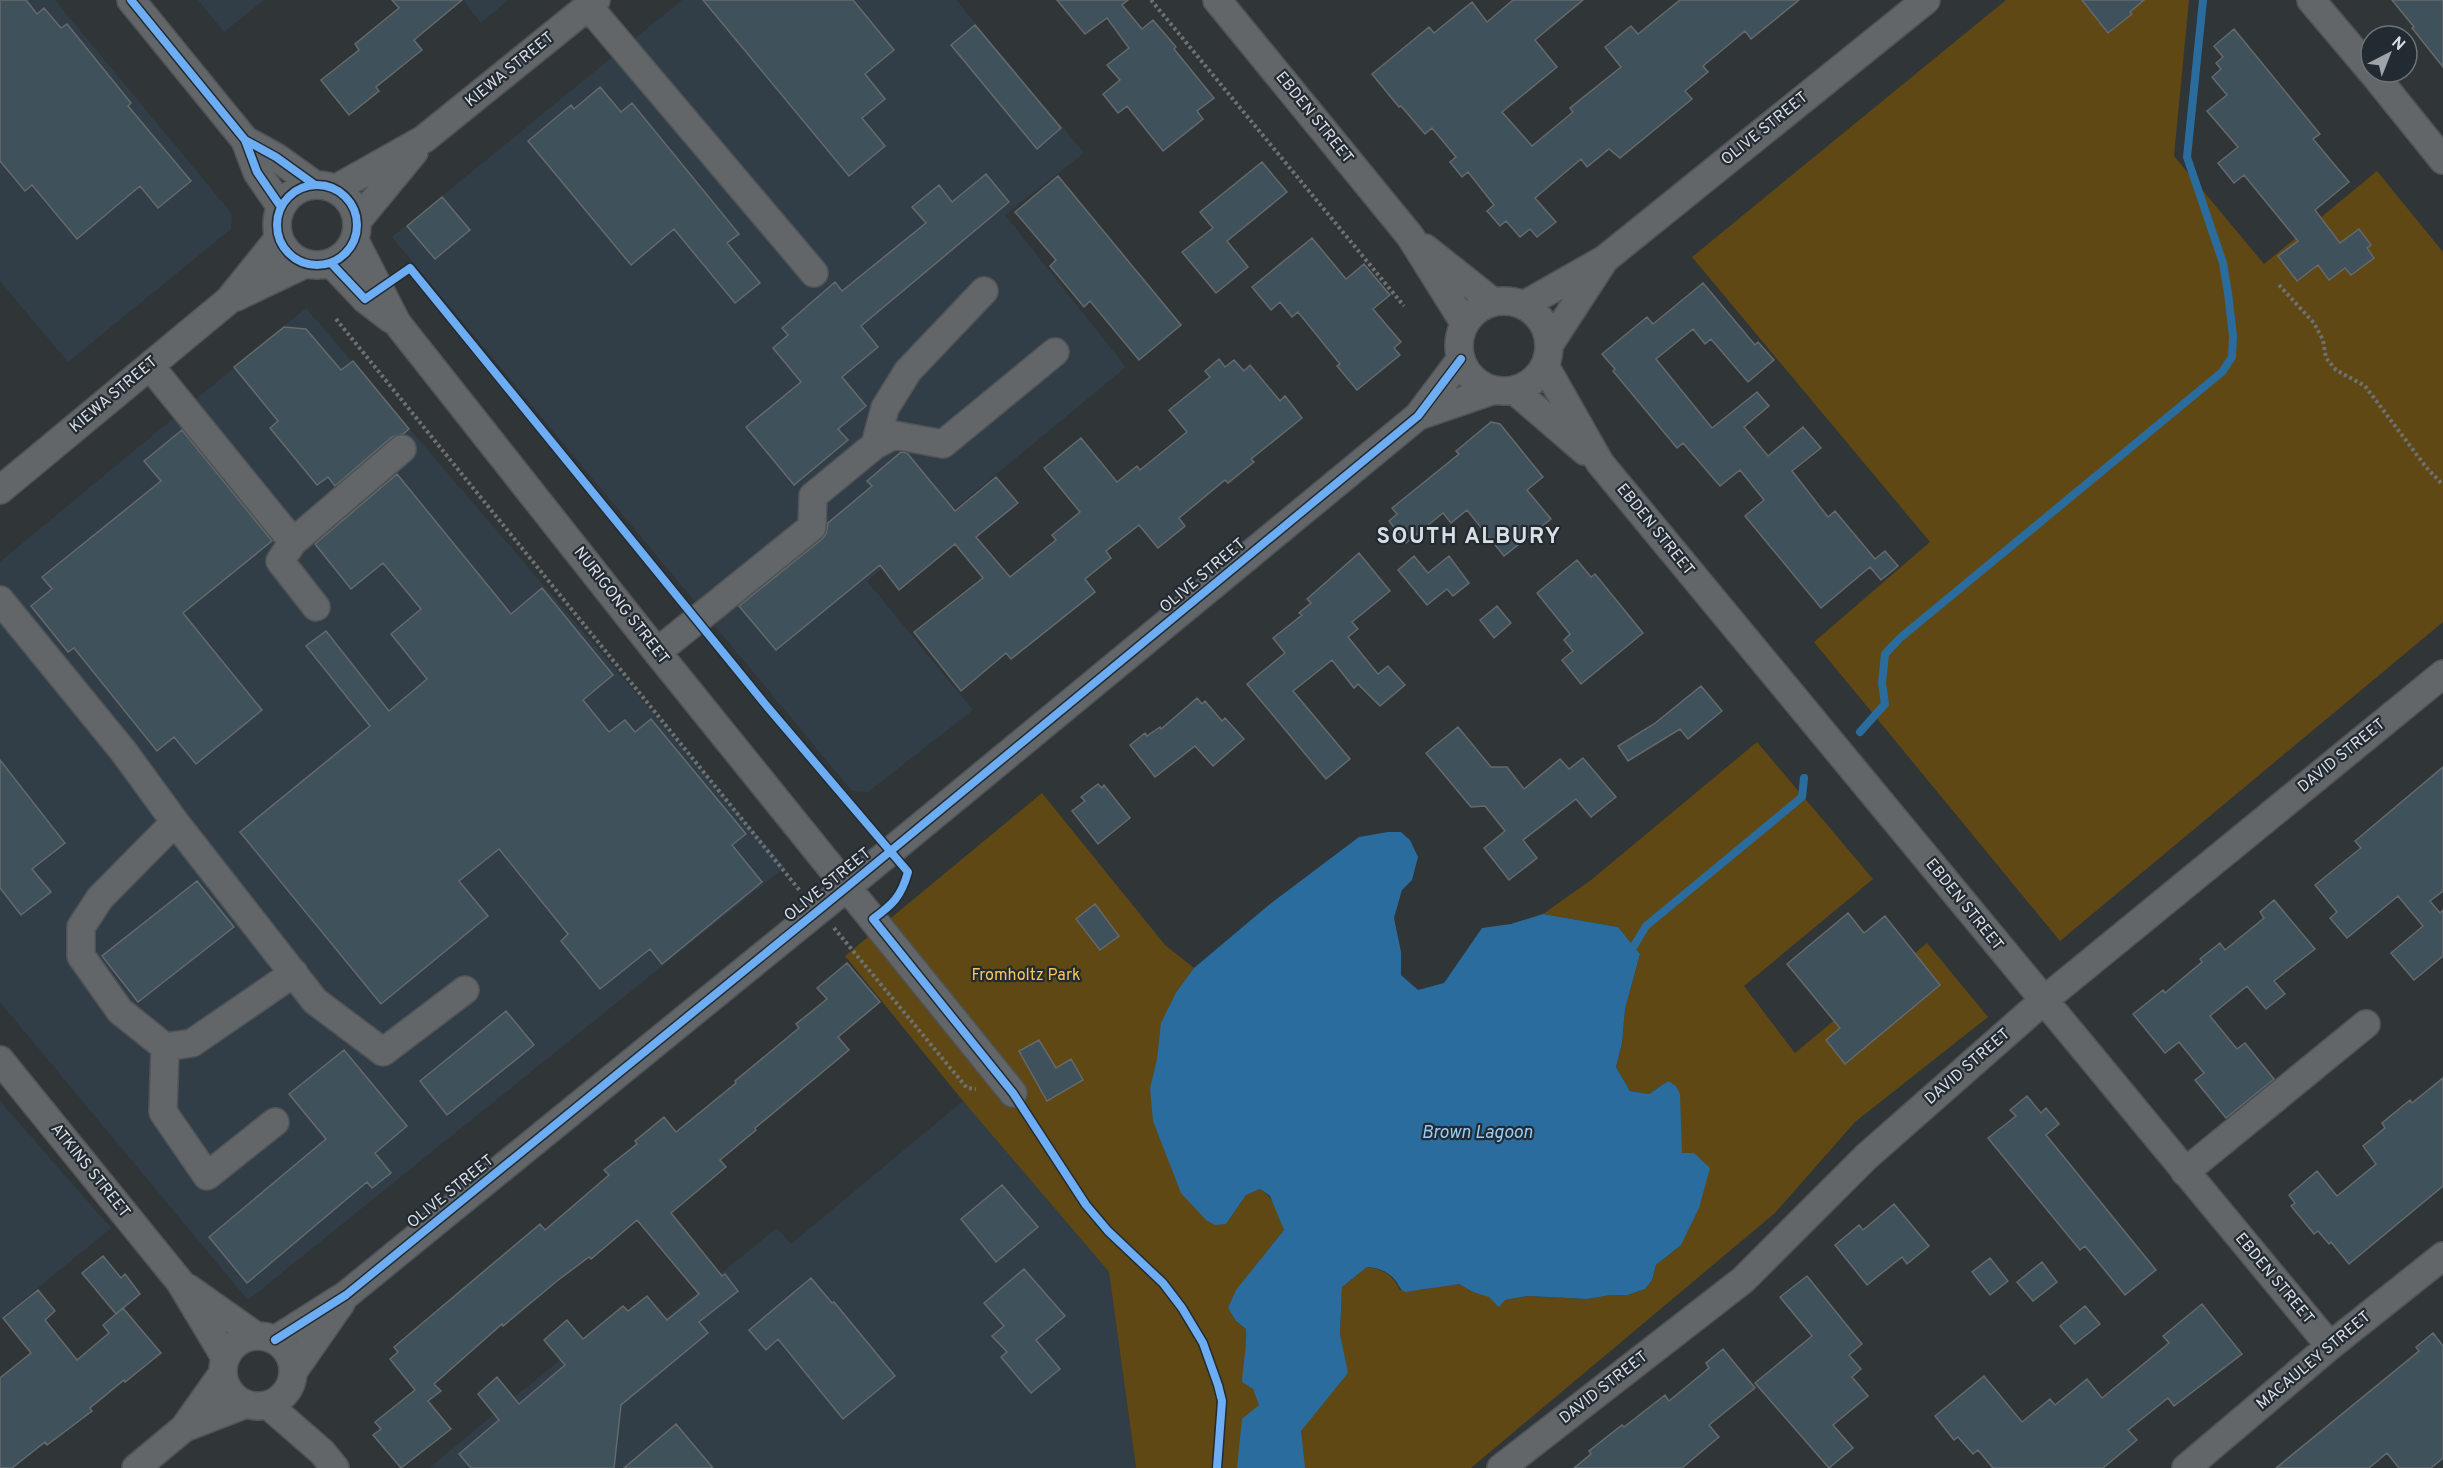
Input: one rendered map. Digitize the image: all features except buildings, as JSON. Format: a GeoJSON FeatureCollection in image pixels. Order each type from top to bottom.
{"type":"FeatureCollection","features":[{"type":"Feature","properties":{"kind":"street"},"geometry":{"type":"LineString","coordinates":[[131,0],[245,140],[257,172],[281,207]]}},
{"type":"Feature","properties":{"kind":"street","name":"EBDEN STREET"},"geometry":{"type":"LineString","coordinates":[[1217,0],[1410,236],[1465,324]]}},
{"type":"Feature","properties":{"kind":"street","name":"OLIVE STREET"},"geometry":{"type":"LineString","coordinates":[[1524,305],[1605,259],[1926,0]]}},
{"type":"Feature","properties":{"kind":"street"},"geometry":{"type":"LineString","coordinates":[[2311,0],[2359,57]]}},
{"type":"Feature","properties":{"kind":"street"},"geometry":{"type":"LineString","coordinates":[[592,3],[814,273]]}},
{"type":"Feature","properties":{"kind":"street","name":"KIEWA STREET"},"geometry":{"type":"LineString","coordinates":[[356,230],[424,140],[592,3]]}},
{"type":"Feature","properties":{"kind":"street"},"geometry":{"type":"LineString","coordinates":[[2382,84],[2440,149]]}},
{"type":"Feature","properties":{"kind":"street"},"geometry":{"type":"LineString","coordinates":[[245,140],[346,197],[354,207],[356,230],[349,250],[318,264],[294,258],[279,238],[277,228],[281,207],[295,192],[325,187]]}},
{"type":"Feature","properties":{"kind":"street","name":"KIEWA STREET"},"geometry":{"type":"LineString","coordinates":[[325,187],[424,140]]}},
{"type":"Feature","properties":{"kind":"street","name":"NURIGONG STREET"},"geometry":{"type":"LineString","coordinates":[[356,230],[397,323]]}},
{"type":"Feature","properties":{"kind":"street","name":"EBDEN STREET"},"geometry":{"type":"LineString","coordinates":[[1410,236],[1493,302]]}},
{"type":"Feature","properties":{"kind":"street","name":"KIEWA STREET"},"geometry":{"type":"LineString","coordinates":[[0,490],[229,300],[279,238]]}},
{"type":"Feature","properties":{"kind":"street","name":"OLIVE STREET"},"geometry":{"type":"LineString","coordinates":[[1547,355],[1605,259]]}},
{"type":"Feature","properties":{"kind":"street","name":"KIEWA STREET"},"geometry":{"type":"LineString","coordinates":[[229,300],[318,264]]}},
{"type":"Feature","properties":{"kind":"street","name":"NURIGONG STREET"},"geometry":{"type":"LineString","coordinates":[[318,264],[397,323],[657,652],[1013,1093]]}},
{"type":"Feature","properties":{"kind":"street"},"geometry":{"type":"LineString","coordinates":[[874,445],[885,408],[908,371],[984,291]]}},
{"type":"Feature","properties":{"kind":"street"},"geometry":{"type":"LineString","coordinates":[[1503,301],[1524,305],[1542,321],[1547,355],[1532,382],[1504,390],[1473,378],[1461,359],[1459,347],[1465,324],[1472,314],[1493,302],[1503,301]]}},
{"type":"Feature","properties":{"kind":"street"},"geometry":{"type":"LineString","coordinates":[[657,652],[812,527],[813,496],[874,445],[894,435],[943,444],[1054,352]]}},
{"type":"Feature","properties":{"kind":"street","name":"EBDEN STREET"},"geometry":{"type":"LineString","coordinates":[[1547,355],[1600,463]]}},
{"type":"Feature","properties":{"kind":"street","name":"OLIVE STREET"},"geometry":{"type":"LineString","coordinates":[[266,1338],[346,1295],[818,911],[1418,416],[1461,359]]}},
{"type":"Feature","properties":{"kind":"street"},"geometry":{"type":"LineString","coordinates":[[150,366],[293,542]]}},
{"type":"Feature","properties":{"kind":"street","name":"EBDEN STREET"},"geometry":{"type":"LineString","coordinates":[[1504,390],[1600,463],[2330,1346]]}},
{"type":"Feature","properties":{"kind":"street","name":"OLIVE STREET"},"geometry":{"type":"LineString","coordinates":[[1418,416],[1504,390]]}},
{"type":"Feature","properties":{"kind":"street"},"geometry":{"type":"LineString","coordinates":[[316,607],[280,561],[293,542],[402,448]]}},
{"type":"Feature","properties":{"kind":"street"},"geometry":{"type":"LineString","coordinates":[[0,600],[124,752],[175,822],[315,1002],[383,1052],[465,990]]}},
{"type":"Feature","properties":{"kind":"street","name":"DAVID STREET"},"geometry":{"type":"LineString","coordinates":[[1501,1468],[1743,1280],[1866,1157],[2043,1001],[2443,674]]}},
{"type":"Feature","properties":{"kind":"street"},"geometry":{"type":"LineString","coordinates":[[175,822],[100,898],[81,927],[81,956],[120,1011],[165,1047],[192,1043],[294,973]]}},
{"type":"Feature","properties":{"kind":"street"},"geometry":{"type":"LineString","coordinates":[[2186,1172],[2366,1024]]}},
{"type":"Feature","properties":{"kind":"street"},"geometry":{"type":"LineString","coordinates":[[165,1047],[163,1112],[207,1176],[275,1122]]}},
{"type":"Feature","properties":{"kind":"street","name":"ATKINS STREET"},"geometry":{"type":"LineString","coordinates":[[0,1060],[180,1282],[224,1365]]}},
{"type":"Feature","properties":{"kind":"street","name":"MACAULEY STREET"},"geometry":{"type":"LineString","coordinates":[[2186,1468],[2330,1346],[2443,1256]]}},
{"type":"Feature","properties":{"kind":"street","name":"ATKINS STREET"},"geometry":{"type":"LineString","coordinates":[[180,1282],[266,1338]]}},
{"type":"Feature","properties":{"kind":"street","name":"OLIVE STREET"},"geometry":{"type":"LineString","coordinates":[[292,1379],[346,1295]]}},
{"type":"Feature","properties":{"kind":"street"},"geometry":{"type":"LineString","coordinates":[[136,1468],[184,1428],[238,1342],[266,1338],[288,1353],[292,1379],[329,1460]]}},
{"type":"Feature","properties":{"kind":"street"},"geometry":{"type":"LineString","coordinates":[[224,1365],[230,1392],[257,1405],[329,1460]]}},
{"type":"Feature","properties":{"kind":"street"},"geometry":{"type":"LineString","coordinates":[[184,1428],[285,1394],[292,1379]]}},
{"type":"Feature","properties":{"kind":"path"},"geometry":{"type":"LineString","coordinates":[[1151,0],[1404,306]]}},
{"type":"Feature","properties":{"kind":"path"},"geometry":{"type":"LineString","coordinates":[[2279,285],[2314,323],[2323,340],[2326,358],[2336,370],[2365,386],[2426,467],[2443,485]]}},
{"type":"Feature","properties":{"kind":"path"},"geometry":{"type":"LineString","coordinates":[[336,319],[788,877],[967,1088],[1013,1093]]}},
{"type":"Feature","properties":{"kind":"shaded area"},"geometry":{"type":"Polygon","coordinates":[[[0,0],[55,0],[232,214],[231,229],[68,362],[0,281],[0,0]]]}},
{"type":"Feature","properties":{"kind":"shaded area"},"geometry":{"type":"Polygon","coordinates":[[[198,0],[264,0],[224,32],[198,0]]]}},
{"type":"Feature","properties":{"kind":"shaded area"},"geometry":{"type":"Polygon","coordinates":[[[463,0],[508,0],[481,23],[463,0]]]}},
{"type":"Feature","properties":{"kind":"shaded area"},"geometry":{"type":"Polygon","coordinates":[[[682,0],[956,0],[1084,153],[1005,215],[1126,367],[867,581],[973,710],[868,792],[852,791],[392,237],[682,0]]]}},
{"type":"Feature","properties":{"kind":"shaded area"},"geometry":{"type":"Polygon","coordinates":[[[306,308],[785,867],[248,1300],[0,1002],[0,562],[306,308]]]}},
{"type":"Feature","properties":{"kind":"shaded area"},"geometry":{"type":"Polygon","coordinates":[[[0,1101],[111,1228],[0,1319],[0,1101]]]}},
{"type":"Feature","properties":{"kind":"shaded area"},"geometry":{"type":"Polygon","coordinates":[[[963,1101],[1109,1272],[1136,1468],[429,1468],[584,1340],[606,1366],[777,1228],[791,1244],[963,1101]]]}},
{"type":"Feature","properties":{"kind":"green space"},"geometry":{"type":"Polygon","coordinates":[[[2006,0],[2189,0],[2174,156],[2264,264],[2377,171],[2443,252],[2443,622],[2060,941],[1814,642],[1930,542],[1692,257],[2006,0]]]}},
{"type":"Feature","properties":{"kind":"green space","name":"Fromholtz Park"},"geometry":{"type":"Polygon","coordinates":[[[1757,742],[1873,879],[1744,986],[1795,1053],[1927,943],[1988,1017],[1855,1122],[1775,1213],[1471,1468],[1136,1468],[1109,1272],[963,1101],[845,956],[1042,793],[1165,945],[1194,968],[1177,991],[1150,1088],[1226,1224],[1246,1195],[1260,1189],[1273,1202],[1278,1213],[1284,1230],[1237,1290],[1228,1308],[1236,1321],[1246,1329],[1247,1347],[1347,1373],[1340,1334],[1342,1287],[1367,1267],[1387,1274],[1400,1290],[1421,1290],[1459,1284],[1473,1292],[1505,1300],[1528,1296],[1587,1299],[1629,1295],[1645,1289],[1652,1280],[1656,1265],[1681,1245],[1680,1094],[1668,1081],[1649,1094],[1630,1091],[1616,1067],[1622,1043],[1625,1009],[1640,954],[1618,927],[1543,914],[1591,880],[1757,742]]]}},
{"type":"Feature","properties":{"kind":"water","name":"Brown Lagoon"},"geometry":{"type":"Polygon","coordinates":[[[1401,832],[1410,840],[1418,857],[1412,880],[1402,890],[1394,918],[1401,952],[1401,975],[1418,990],[1444,983],[1482,928],[1511,924],[1543,914],[1618,927],[1640,954],[1625,1009],[1622,1043],[1616,1067],[1630,1091],[1649,1094],[1668,1081],[1676,1086],[1680,1094],[1682,1153],[1694,1153],[1710,1168],[1699,1208],[1681,1245],[1656,1265],[1652,1280],[1645,1289],[1628,1295],[1587,1299],[1528,1296],[1505,1300],[1499,1307],[1489,1297],[1459,1284],[1405,1292],[1386,1272],[1367,1267],[1342,1287],[1340,1334],[1348,1373],[1301,1431],[1305,1468],[1237,1468],[1242,1419],[1259,1405],[1253,1389],[1242,1382],[1246,1329],[1236,1321],[1228,1308],[1236,1290],[1284,1230],[1270,1196],[1260,1189],[1246,1195],[1226,1224],[1215,1225],[1206,1220],[1181,1193],[1153,1121],[1150,1088],[1157,1059],[1161,1023],[1177,991],[1194,968],[1270,904],[1359,837],[1401,832]]]}},
{"type":"Feature","properties":{"kind":"waterway"},"geometry":{"type":"LineString","coordinates":[[1860,732],[1885,704],[1882,683],[1885,654],[1900,638],[2222,372],[2232,357],[2233,336],[2223,263],[2187,157],[2203,0]]}},
{"type":"Feature","properties":{"kind":"waterway"},"geometry":{"type":"LineString","coordinates":[[1629,954],[1646,926],[1802,797],[1804,778]]}},
{"type":"Feature","properties":{"kind":"cycle path"},"geometry":{"type":"LineString","coordinates":[[131,0],[245,140],[257,172],[281,207]]}},
{"type":"Feature","properties":{"kind":"cycle path"},"geometry":{"type":"LineString","coordinates":[[245,140],[276,157],[315,185]]}},
{"type":"Feature","properties":{"kind":"cycle path"},"geometry":{"type":"LineString","coordinates":[[317,185],[332,188],[345,197],[354,210],[357,225],[354,240],[345,253],[332,262],[317,265],[302,262],[289,253],[280,240],[277,225],[280,210],[289,197],[302,188],[317,185]]}},
{"type":"Feature","properties":{"kind":"cycle path"},"geometry":{"type":"LineString","coordinates":[[331,263],[365,299],[410,268],[765,704],[908,872],[895,899],[873,919],[1013,1093],[1086,1205],[1108,1231],[1163,1283],[1182,1308],[1203,1343],[1222,1401],[1217,1468]]}},
{"type":"Feature","properties":{"kind":"cycle path"},"geometry":{"type":"LineString","coordinates":[[275,1340],[346,1295],[847,887],[1418,416],[1461,359]]}},
{"type":"Feature","properties":{"kind":"district","name":"SOUTH ALBURY"},"geometry":{"type":"Point","coordinates":[1469,537]}}]}
